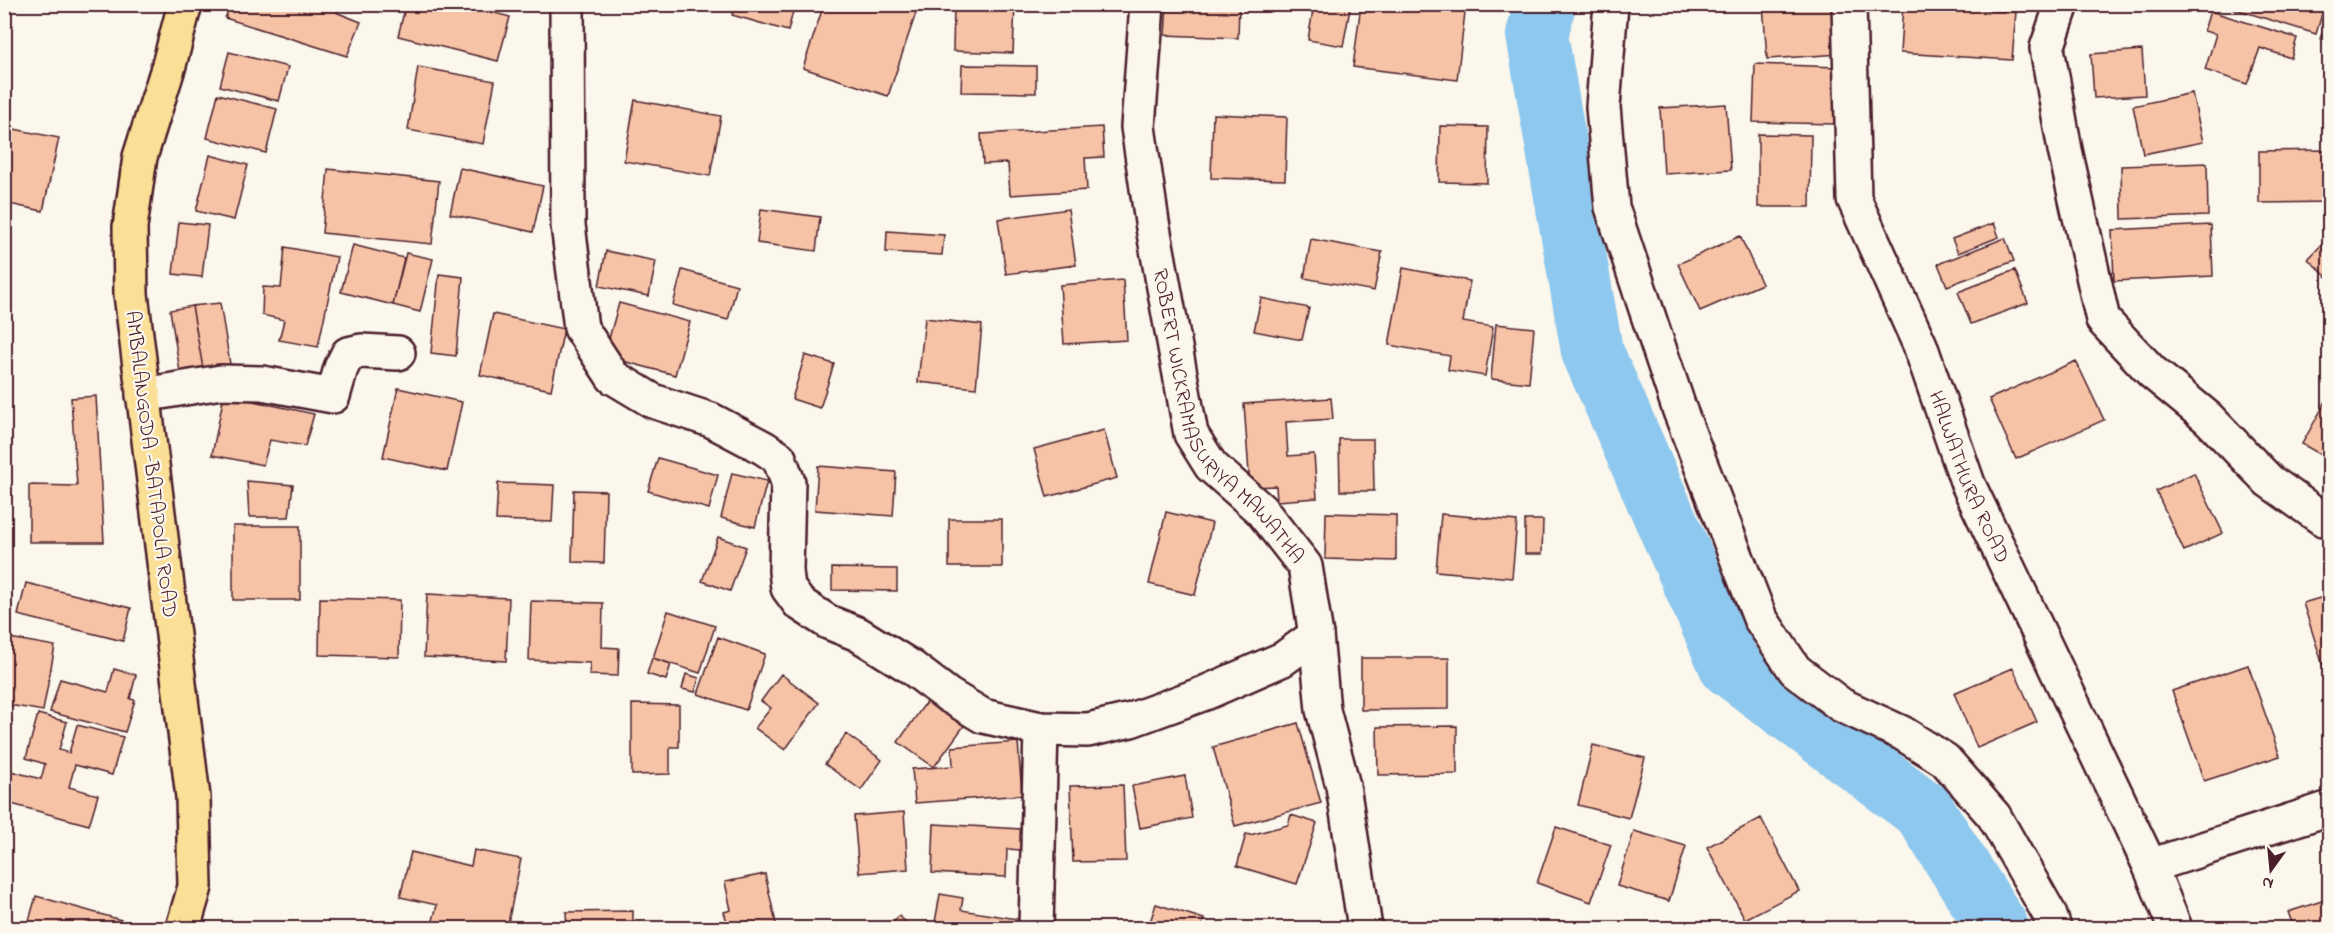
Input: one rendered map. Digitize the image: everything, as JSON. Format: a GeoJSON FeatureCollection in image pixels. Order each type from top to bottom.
{"type":"FeatureCollection","features":[{"type":"Feature","properties":{"kind":"main road","name":"AMBALANGODA -BATAPOLA ROAD"},"geometry":{"type":"LineString","coordinates":[[183,928],[195,887],[192,797],[131,294],[130,227],[140,157],[169,65],[185,4]]}},
{"type":"Feature","properties":{"kind":"street"},"geometry":{"type":"LineString","coordinates":[[567,4],[568,225],[581,328],[613,377],[654,401],[711,420],[779,458],[788,483],[786,570],[788,588],[799,603],[828,622],[858,634],[983,716],[1041,729],[1088,730],[1131,720],[1205,693],[1283,659],[1316,634]]}},
{"type":"Feature","properties":{"kind":"street","name":"ROBERT WICKRAMASURIYA MAWATHA"},"geometry":{"type":"LineString","coordinates":[[1147,4],[1138,126],[1152,222],[1191,434],[1211,466],[1261,510],[1305,566],[1316,634],[1323,710],[1343,786],[1365,928]]}},
{"type":"Feature","properties":{"kind":"street"},"geometry":{"type":"LineString","coordinates":[[1611,4],[1603,107],[1612,207],[1680,411],[1760,618],[1794,670],[1841,705],[1902,733],[1946,760],[1994,816],[2049,913],[2054,928]]}},
{"type":"Feature","properties":{"kind":"street","name":"HALWATHURA ROAD"},"geometry":{"type":"LineString","coordinates":[[1849,4],[1854,199],[1920,345],[1968,484],[2151,866],[2175,928]]}},
{"type":"Feature","properties":{"kind":"street"},"geometry":{"type":"LineString","coordinates":[[2062,4],[2047,48],[2066,150],[2103,320],[2152,372],[2208,418],[2269,481],[2324,519],[2330,520]]}},
{"type":"Feature","properties":{"kind":"street"},"geometry":{"type":"LineString","coordinates":[[143,395],[231,382],[262,383],[333,396],[341,368],[348,354],[362,351],[398,353]]}},
{"type":"Feature","properties":{"kind":"street"},"geometry":{"type":"LineString","coordinates":[[1036,928],[1041,729]]}},
{"type":"Feature","properties":{"kind":"street"},"geometry":{"type":"LineString","coordinates":[[2151,866],[2330,808]]}},
{"type":"Feature","properties":{"kind":"building"},"geometry":{"type":"Polygon","coordinates":[[[231,4],[330,4],[338,13],[361,22],[347,56],[225,18],[231,4]]]}},
{"type":"Feature","properties":{"kind":"building"},"geometry":{"type":"Polygon","coordinates":[[[406,4],[461,4],[510,17],[498,61],[398,36],[406,4]]]}},
{"type":"Feature","properties":{"kind":"building"},"geometry":{"type":"Polygon","coordinates":[[[735,4],[795,4],[788,31],[732,15],[735,4]]]}},
{"type":"Feature","properties":{"kind":"building"},"geometry":{"type":"Polygon","coordinates":[[[824,4],[919,4],[888,96],[803,68],[824,4]]]}},
{"type":"Feature","properties":{"kind":"building"},"geometry":{"type":"Polygon","coordinates":[[[954,4],[1015,4],[1013,53],[953,51],[954,4]]]}},
{"type":"Feature","properties":{"kind":"building"},"geometry":{"type":"Polygon","coordinates":[[[1167,4],[1239,5],[1238,38],[1165,35],[1167,4]]]}},
{"type":"Feature","properties":{"kind":"building"},"geometry":{"type":"Polygon","coordinates":[[[1257,4],[1287,4],[1286,11],[1257,4]]]}},
{"type":"Feature","properties":{"kind":"building"},"geometry":{"type":"Polygon","coordinates":[[[1314,4],[1351,4],[1343,46],[1308,40],[1314,4]]]}},
{"type":"Feature","properties":{"kind":"building"},"geometry":{"type":"Polygon","coordinates":[[[1361,4],[1466,4],[1457,80],[1353,67],[1361,4]]]}},
{"type":"Feature","properties":{"kind":"building"},"geometry":{"type":"Polygon","coordinates":[[[1763,4],[1837,4],[1840,54],[1767,59],[1763,4]]]}},
{"type":"Feature","properties":{"kind":"building"},"geometry":{"type":"Polygon","coordinates":[[[1903,4],[2016,12],[2012,60],[1900,53],[1903,4]]]}},
{"type":"Feature","properties":{"kind":"building"},"geometry":{"type":"Polygon","coordinates":[[[2219,4],[2325,4],[2316,34],[2219,4]]]}},
{"type":"Feature","properties":{"kind":"building"},"geometry":{"type":"Polygon","coordinates":[[[2330,9],[2330,41],[2320,39],[2330,9]]]}},
{"type":"Feature","properties":{"kind":"building"},"geometry":{"type":"Polygon","coordinates":[[[2210,11],[2297,38],[2291,58],[2260,48],[2247,84],[2205,70],[2216,34],[2204,31],[2210,11]]]}},
{"type":"Feature","properties":{"kind":"building"},"geometry":{"type":"Polygon","coordinates":[[[2142,50],[2145,95],[2094,98],[2091,54],[2142,50]]]}},
{"type":"Feature","properties":{"kind":"building"},"geometry":{"type":"Polygon","coordinates":[[[229,52],[288,67],[279,101],[220,86],[229,52]]]}},
{"type":"Feature","properties":{"kind":"building"},"geometry":{"type":"Polygon","coordinates":[[[1755,64],[1836,67],[1835,124],[1753,122],[1755,64]]]}},
{"type":"Feature","properties":{"kind":"building"},"geometry":{"type":"Polygon","coordinates":[[[962,65],[1036,66],[1036,93],[961,92],[962,65]]]}},
{"type":"Feature","properties":{"kind":"building"},"geometry":{"type":"Polygon","coordinates":[[[418,67],[495,81],[483,144],[408,130],[418,67]]]}},
{"type":"Feature","properties":{"kind":"building"},"geometry":{"type":"Polygon","coordinates":[[[2192,93],[2203,142],[2143,154],[2133,106],[2192,93]]]}},
{"type":"Feature","properties":{"kind":"building"},"geometry":{"type":"Polygon","coordinates":[[[218,94],[277,109],[266,153],[207,138],[218,94]]]}},
{"type":"Feature","properties":{"kind":"building"},"geometry":{"type":"Polygon","coordinates":[[[635,100],[721,116],[710,176],[624,161],[635,100]]]}},
{"type":"Feature","properties":{"kind":"building"},"geometry":{"type":"Polygon","coordinates":[[[1726,104],[1731,170],[1664,174],[1660,108],[1726,104]]]}},
{"type":"Feature","properties":{"kind":"building"},"geometry":{"type":"Polygon","coordinates":[[[1213,114],[1287,117],[1285,180],[1211,178],[1213,114]]]}},
{"type":"Feature","properties":{"kind":"building"},"geometry":{"type":"Polygon","coordinates":[[[1440,126],[1488,127],[1487,183],[1439,182],[1440,126]]]}},
{"type":"Feature","properties":{"kind":"building"},"geometry":{"type":"Polygon","coordinates":[[[4,127],[59,138],[43,211],[4,203],[4,127]]]}},
{"type":"Feature","properties":{"kind":"building"},"geometry":{"type":"Polygon","coordinates":[[[1102,127],[1104,157],[1085,158],[1087,190],[1010,195],[1008,163],[983,164],[981,134],[1102,127]]]}},
{"type":"Feature","properties":{"kind":"building"},"geometry":{"type":"Polygon","coordinates":[[[1758,134],[1811,135],[1810,207],[1758,207],[1758,134]]]}},
{"type":"Feature","properties":{"kind":"building"},"geometry":{"type":"Polygon","coordinates":[[[2330,150],[2330,202],[2259,203],[2259,151],[2330,150]]]}},
{"type":"Feature","properties":{"kind":"building"},"geometry":{"type":"Polygon","coordinates":[[[210,155],[248,165],[234,220],[196,211],[210,155]]]}},
{"type":"Feature","properties":{"kind":"building"},"geometry":{"type":"Polygon","coordinates":[[[2207,163],[2208,216],[2122,219],[2121,166],[2207,163]]]}},
{"type":"Feature","properties":{"kind":"building"},"geometry":{"type":"Polygon","coordinates":[[[460,168],[543,186],[533,232],[450,214],[460,168]]]}},
{"type":"Feature","properties":{"kind":"building"},"geometry":{"type":"Polygon","coordinates":[[[328,169],[439,181],[432,244],[322,233],[328,169]]]}},
{"type":"Feature","properties":{"kind":"building"},"geometry":{"type":"Polygon","coordinates":[[[761,209],[820,217],[816,251],[757,243],[761,209]]]}},
{"type":"Feature","properties":{"kind":"building"},"geometry":{"type":"Polygon","coordinates":[[[1068,209],[1076,265],[1006,274],[998,219],[1068,209]]]}},
{"type":"Feature","properties":{"kind":"building"},"geometry":{"type":"Polygon","coordinates":[[[179,222],[208,225],[202,277],[173,274],[179,222]]]}},
{"type":"Feature","properties":{"kind":"building"},"geometry":{"type":"Polygon","coordinates":[[[1994,223],[1999,237],[1958,253],[1952,239],[1994,223]]]}},
{"type":"Feature","properties":{"kind":"building"},"geometry":{"type":"Polygon","coordinates":[[[2211,225],[2213,276],[2114,281],[2112,230],[2211,225]]]}},
{"type":"Feature","properties":{"kind":"building"},"geometry":{"type":"Polygon","coordinates":[[[887,231],[944,235],[942,255],[886,252],[887,231]]]}},
{"type":"Feature","properties":{"kind":"building"},"geometry":{"type":"Polygon","coordinates":[[[1740,236],[1762,284],[1700,311],[1678,264],[1740,236]]]}},
{"type":"Feature","properties":{"kind":"building"},"geometry":{"type":"Polygon","coordinates":[[[2330,236],[2330,280],[2308,259],[2330,236]]]}},
{"type":"Feature","properties":{"kind":"building"},"geometry":{"type":"Polygon","coordinates":[[[2005,238],[2014,261],[1947,286],[1938,264],[2005,238]]]}},
{"type":"Feature","properties":{"kind":"building"},"geometry":{"type":"Polygon","coordinates":[[[1311,239],[1382,252],[1374,291],[1304,278],[1311,239]]]}},
{"type":"Feature","properties":{"kind":"building"},"geometry":{"type":"Polygon","coordinates":[[[353,245],[404,258],[393,305],[341,292],[353,245]]]}},
{"type":"Feature","properties":{"kind":"building"},"geometry":{"type":"Polygon","coordinates":[[[285,247],[337,257],[318,347],[279,340],[284,320],[262,315],[263,287],[281,288],[285,247]]]}},
{"type":"Feature","properties":{"kind":"building"},"geometry":{"type":"Polygon","coordinates":[[[606,251],[656,261],[649,296],[599,286],[606,251]]]}},
{"type":"Feature","properties":{"kind":"building"},"geometry":{"type":"Polygon","coordinates":[[[406,253],[433,259],[420,312],[393,305],[406,253]]]}},
{"type":"Feature","properties":{"kind":"building"},"geometry":{"type":"Polygon","coordinates":[[[1403,268],[1470,281],[1463,322],[1493,327],[1485,376],[1448,370],[1450,356],[1389,345],[1403,268]]]}},
{"type":"Feature","properties":{"kind":"building"},"geometry":{"type":"Polygon","coordinates":[[[682,270],[737,285],[728,320],[673,305],[682,270]]]}},
{"type":"Feature","properties":{"kind":"building"},"geometry":{"type":"Polygon","coordinates":[[[2015,270],[2028,303],[1971,324],[1958,292],[2015,270]]]}},
{"type":"Feature","properties":{"kind":"building"},"geometry":{"type":"Polygon","coordinates":[[[439,274],[463,277],[456,356],[431,353],[439,274]]]}},
{"type":"Feature","properties":{"kind":"building"},"geometry":{"type":"Polygon","coordinates":[[[1123,280],[1127,340],[1064,344],[1060,285],[1123,280]]]}},
{"type":"Feature","properties":{"kind":"building"},"geometry":{"type":"Polygon","coordinates":[[[1261,298],[1309,308],[1302,340],[1254,331],[1261,298]]]}},
{"type":"Feature","properties":{"kind":"building"},"geometry":{"type":"Polygon","coordinates":[[[220,303],[231,370],[204,374],[192,306],[220,303]]]}},
{"type":"Feature","properties":{"kind":"building"},"geometry":{"type":"Polygon","coordinates":[[[619,303],[690,322],[675,375],[604,356],[619,303]]]}},
{"type":"Feature","properties":{"kind":"building"},"geometry":{"type":"Polygon","coordinates":[[[192,306],[204,374],[181,378],[170,310],[192,306]]]}},
{"type":"Feature","properties":{"kind":"building"},"geometry":{"type":"Polygon","coordinates":[[[493,314],[564,329],[551,390],[480,375],[493,314]]]}},
{"type":"Feature","properties":{"kind":"building"},"geometry":{"type":"Polygon","coordinates":[[[925,318],[982,325],[976,388],[918,382],[925,318]]]}},
{"type":"Feature","properties":{"kind":"building"},"geometry":{"type":"Polygon","coordinates":[[[1496,324],[1534,328],[1529,383],[1491,379],[1496,324]]]}},
{"type":"Feature","properties":{"kind":"building"},"geometry":{"type":"Polygon","coordinates":[[[805,355],[834,364],[820,408],[792,399],[805,355]]]}},
{"type":"Feature","properties":{"kind":"building"},"geometry":{"type":"Polygon","coordinates":[[[2076,361],[2104,420],[2016,459],[1989,399],[2076,361]]]}},
{"type":"Feature","properties":{"kind":"building"},"geometry":{"type":"Polygon","coordinates":[[[398,388],[462,402],[447,471],[383,457],[398,388]]]}},
{"type":"Feature","properties":{"kind":"building"},"geometry":{"type":"Polygon","coordinates":[[[2330,394],[2330,460],[2302,444],[2330,394]]]}},
{"type":"Feature","properties":{"kind":"building"},"geometry":{"type":"Polygon","coordinates":[[[224,395],[314,414],[305,446],[270,440],[263,465],[212,455],[224,395]]]}},
{"type":"Feature","properties":{"kind":"building"},"geometry":{"type":"Polygon","coordinates":[[[96,396],[104,542],[29,542],[29,485],[77,486],[71,398],[96,396]]]}},
{"type":"Feature","properties":{"kind":"building"},"geometry":{"type":"Polygon","coordinates":[[[1331,398],[1333,419],[1286,422],[1288,456],[1314,454],[1317,498],[1277,501],[1276,486],[1250,487],[1244,404],[1331,398]]]}},
{"type":"Feature","properties":{"kind":"building"},"geometry":{"type":"Polygon","coordinates":[[[1104,430],[1117,478],[1047,497],[1034,449],[1104,430]]]}},
{"type":"Feature","properties":{"kind":"building"},"geometry":{"type":"Polygon","coordinates":[[[1339,439],[1373,439],[1374,491],[1340,491],[1339,439]]]}},
{"type":"Feature","properties":{"kind":"building"},"geometry":{"type":"Polygon","coordinates":[[[658,458],[718,475],[709,509],[648,491],[658,458]]]}},
{"type":"Feature","properties":{"kind":"building"},"geometry":{"type":"Polygon","coordinates":[[[818,466],[896,472],[893,516],[815,510],[818,466]]]}},
{"type":"Feature","properties":{"kind":"building"},"geometry":{"type":"Polygon","coordinates":[[[732,473],[767,481],[755,527],[721,518],[732,473]]]}},
{"type":"Feature","properties":{"kind":"building"},"geometry":{"type":"Polygon","coordinates":[[[2194,473],[2223,533],[2184,551],[2156,491],[2194,473]]]}},
{"type":"Feature","properties":{"kind":"building"},"geometry":{"type":"Polygon","coordinates":[[[247,481],[293,485],[289,517],[249,517],[247,481]]]}},
{"type":"Feature","properties":{"kind":"building"},"geometry":{"type":"Polygon","coordinates":[[[498,483],[554,485],[552,522],[496,520],[498,483]]]}},
{"type":"Feature","properties":{"kind":"building"},"geometry":{"type":"Polygon","coordinates":[[[574,490],[606,491],[604,563],[572,562],[574,490]]]}},
{"type":"Feature","properties":{"kind":"building"},"geometry":{"type":"Polygon","coordinates":[[[1166,512],[1212,523],[1195,595],[1149,584],[1166,512]]]}},
{"type":"Feature","properties":{"kind":"building"},"geometry":{"type":"Polygon","coordinates":[[[1326,513],[1396,515],[1396,561],[1325,559],[1326,513]]]}},
{"type":"Feature","properties":{"kind":"building"},"geometry":{"type":"Polygon","coordinates":[[[1441,514],[1517,521],[1512,578],[1436,571],[1441,514]]]}},
{"type":"Feature","properties":{"kind":"building"},"geometry":{"type":"Polygon","coordinates":[[[949,519],[1002,519],[1002,567],[949,567],[949,519]]]}},
{"type":"Feature","properties":{"kind":"building"},"geometry":{"type":"Polygon","coordinates":[[[1525,520],[1543,520],[1542,554],[1525,554],[1525,520]]]}},
{"type":"Feature","properties":{"kind":"building"},"geometry":{"type":"Polygon","coordinates":[[[233,526],[300,526],[300,600],[233,600],[233,526]]]}},
{"type":"Feature","properties":{"kind":"building"},"geometry":{"type":"Polygon","coordinates":[[[718,537],[746,547],[730,591],[702,581],[718,537]]]}},
{"type":"Feature","properties":{"kind":"building"},"geometry":{"type":"Polygon","coordinates":[[[832,568],[897,569],[897,591],[832,590],[832,568]]]}},
{"type":"Feature","properties":{"kind":"building"},"geometry":{"type":"Polygon","coordinates":[[[26,583],[131,608],[123,641],[18,615],[26,583]]]}},
{"type":"Feature","properties":{"kind":"building"},"geometry":{"type":"Polygon","coordinates":[[[427,594],[509,598],[506,661],[424,657],[427,594]]]}},
{"type":"Feature","properties":{"kind":"building"},"geometry":{"type":"Polygon","coordinates":[[[2330,595],[2330,671],[2325,672],[2303,603],[2330,595]]]}},
{"type":"Feature","properties":{"kind":"building"},"geometry":{"type":"Polygon","coordinates":[[[320,598],[400,600],[399,657],[319,655],[320,598]]]}},
{"type":"Feature","properties":{"kind":"building"},"geometry":{"type":"Polygon","coordinates":[[[531,601],[603,603],[602,647],[619,648],[618,676],[589,675],[590,663],[529,660],[531,601]]]}},
{"type":"Feature","properties":{"kind":"building"},"geometry":{"type":"Polygon","coordinates":[[[668,611],[715,626],[700,673],[653,658],[668,611]]]}},
{"type":"Feature","properties":{"kind":"building"},"geometry":{"type":"Polygon","coordinates":[[[4,637],[55,646],[43,711],[4,704],[4,637]]]}},
{"type":"Feature","properties":{"kind":"building"},"geometry":{"type":"Polygon","coordinates":[[[718,637],[765,654],[746,710],[698,694],[718,637]]]}},
{"type":"Feature","properties":{"kind":"building"},"geometry":{"type":"Polygon","coordinates":[[[652,658],[671,664],[666,680],[647,674],[652,658]]]}},
{"type":"Feature","properties":{"kind":"building"},"geometry":{"type":"Polygon","coordinates":[[[1361,658],[1449,658],[1449,709],[1361,710],[1361,658]]]}},
{"type":"Feature","properties":{"kind":"building"},"geometry":{"type":"Polygon","coordinates":[[[2248,665],[2280,756],[2204,781],[2172,691],[2248,665]]]}},
{"type":"Feature","properties":{"kind":"building"},"geometry":{"type":"Polygon","coordinates":[[[2013,668],[2037,722],[1977,748],[1954,693],[2013,668]]]}},
{"type":"Feature","properties":{"kind":"building"},"geometry":{"type":"Polygon","coordinates":[[[114,669],[136,675],[130,699],[135,700],[125,732],[50,712],[60,679],[108,692],[114,669]]]}},
{"type":"Feature","properties":{"kind":"building"},"geometry":{"type":"Polygon","coordinates":[[[686,674],[699,678],[695,692],[682,689],[686,674]]]}},
{"type":"Feature","properties":{"kind":"building"},"geometry":{"type":"Polygon","coordinates":[[[781,674],[819,703],[785,750],[755,728],[771,708],[761,701],[781,674]]]}},
{"type":"Feature","properties":{"kind":"building"},"geometry":{"type":"Polygon","coordinates":[[[929,698],[966,723],[934,767],[898,742],[929,698]]]}},
{"type":"Feature","properties":{"kind":"building"},"geometry":{"type":"Polygon","coordinates":[[[632,704],[679,705],[679,747],[670,747],[670,774],[632,775],[632,704]]]}},
{"type":"Feature","properties":{"kind":"building"},"geometry":{"type":"Polygon","coordinates":[[[38,714],[67,722],[59,750],[69,753],[77,725],[123,737],[112,775],[75,765],[69,787],[98,795],[89,825],[4,802],[11,771],[41,779],[45,764],[26,758],[38,714]]]}},
{"type":"Feature","properties":{"kind":"building"},"geometry":{"type":"Polygon","coordinates":[[[1298,723],[1321,803],[1235,826],[1213,747],[1298,723]]]}},
{"type":"Feature","properties":{"kind":"building"},"geometry":{"type":"Polygon","coordinates":[[[1457,726],[1457,774],[1378,775],[1377,727],[1457,726]]]}},
{"type":"Feature","properties":{"kind":"building"},"geometry":{"type":"Polygon","coordinates":[[[846,734],[882,760],[861,790],[825,764],[846,734]]]}},
{"type":"Feature","properties":{"kind":"building"},"geometry":{"type":"Polygon","coordinates":[[[1018,742],[1022,795],[915,803],[912,769],[953,766],[952,747],[1018,742]]]}},
{"type":"Feature","properties":{"kind":"building"},"geometry":{"type":"Polygon","coordinates":[[[1593,745],[1645,758],[1629,818],[1578,805],[1593,745]]]}},
{"type":"Feature","properties":{"kind":"building"},"geometry":{"type":"Polygon","coordinates":[[[1185,776],[1192,818],[1140,828],[1132,786],[1185,776]]]}},
{"type":"Feature","properties":{"kind":"building"},"geometry":{"type":"Polygon","coordinates":[[[1123,785],[1126,861],[1073,862],[1070,786],[1123,785]]]}},
{"type":"Feature","properties":{"kind":"building"},"geometry":{"type":"Polygon","coordinates":[[[904,812],[908,869],[859,873],[854,816],[904,812]]]}},
{"type":"Feature","properties":{"kind":"building"},"geometry":{"type":"Polygon","coordinates":[[[1291,815],[1317,823],[1297,884],[1237,866],[1246,834],[1250,835],[1288,825],[1291,815]]]}},
{"type":"Feature","properties":{"kind":"building"},"geometry":{"type":"Polygon","coordinates":[[[1761,818],[1799,891],[1745,919],[1707,847],[1761,818]]]}},
{"type":"Feature","properties":{"kind":"building"},"geometry":{"type":"Polygon","coordinates":[[[934,824],[1021,829],[1021,850],[1007,849],[1006,877],[932,873],[934,824]]]}},
{"type":"Feature","properties":{"kind":"building"},"geometry":{"type":"Polygon","coordinates":[[[1556,827],[1611,845],[1591,902],[1537,883],[1556,827]]]}},
{"type":"Feature","properties":{"kind":"building"},"geometry":{"type":"Polygon","coordinates":[[[1634,831],[1686,846],[1669,901],[1617,886],[1634,831]]]}},
{"type":"Feature","properties":{"kind":"building"},"geometry":{"type":"Polygon","coordinates":[[[474,850],[521,859],[507,928],[431,928],[437,905],[400,897],[411,852],[471,866],[474,850]]]}},
{"type":"Feature","properties":{"kind":"building"},"geometry":{"type":"Polygon","coordinates":[[[765,874],[777,928],[729,928],[724,912],[731,910],[725,882],[765,874]]]}},
{"type":"Feature","properties":{"kind":"building"},"geometry":{"type":"Polygon","coordinates":[[[940,894],[963,898],[961,910],[1030,921],[1029,928],[934,928],[940,894]]]}},
{"type":"Feature","properties":{"kind":"building"},"geometry":{"type":"Polygon","coordinates":[[[36,896],[132,923],[131,928],[27,928],[36,896]]]}},
{"type":"Feature","properties":{"kind":"building"},"geometry":{"type":"Polygon","coordinates":[[[2325,900],[2330,913],[2330,928],[2294,928],[2288,912],[2325,900]]]}},
{"type":"Feature","properties":{"kind":"building"},"geometry":{"type":"Polygon","coordinates":[[[1156,904],[1204,919],[1201,928],[1148,928],[1156,904]]]}},
{"type":"Feature","properties":{"kind":"building"},"geometry":{"type":"Polygon","coordinates":[[[633,911],[633,928],[567,928],[566,912],[633,911]]]}},
{"type":"Feature","properties":{"kind":"building"},"geometry":{"type":"Polygon","coordinates":[[[899,916],[913,928],[894,928],[894,921],[899,916]]]}},
{"type":"Feature","properties":{"kind":"waterway"},"geometry":{"type":"LineString","coordinates":[[1545,4],[1537,35],[1592,351],[1730,666],[1924,811],[1998,928]]}}]}
